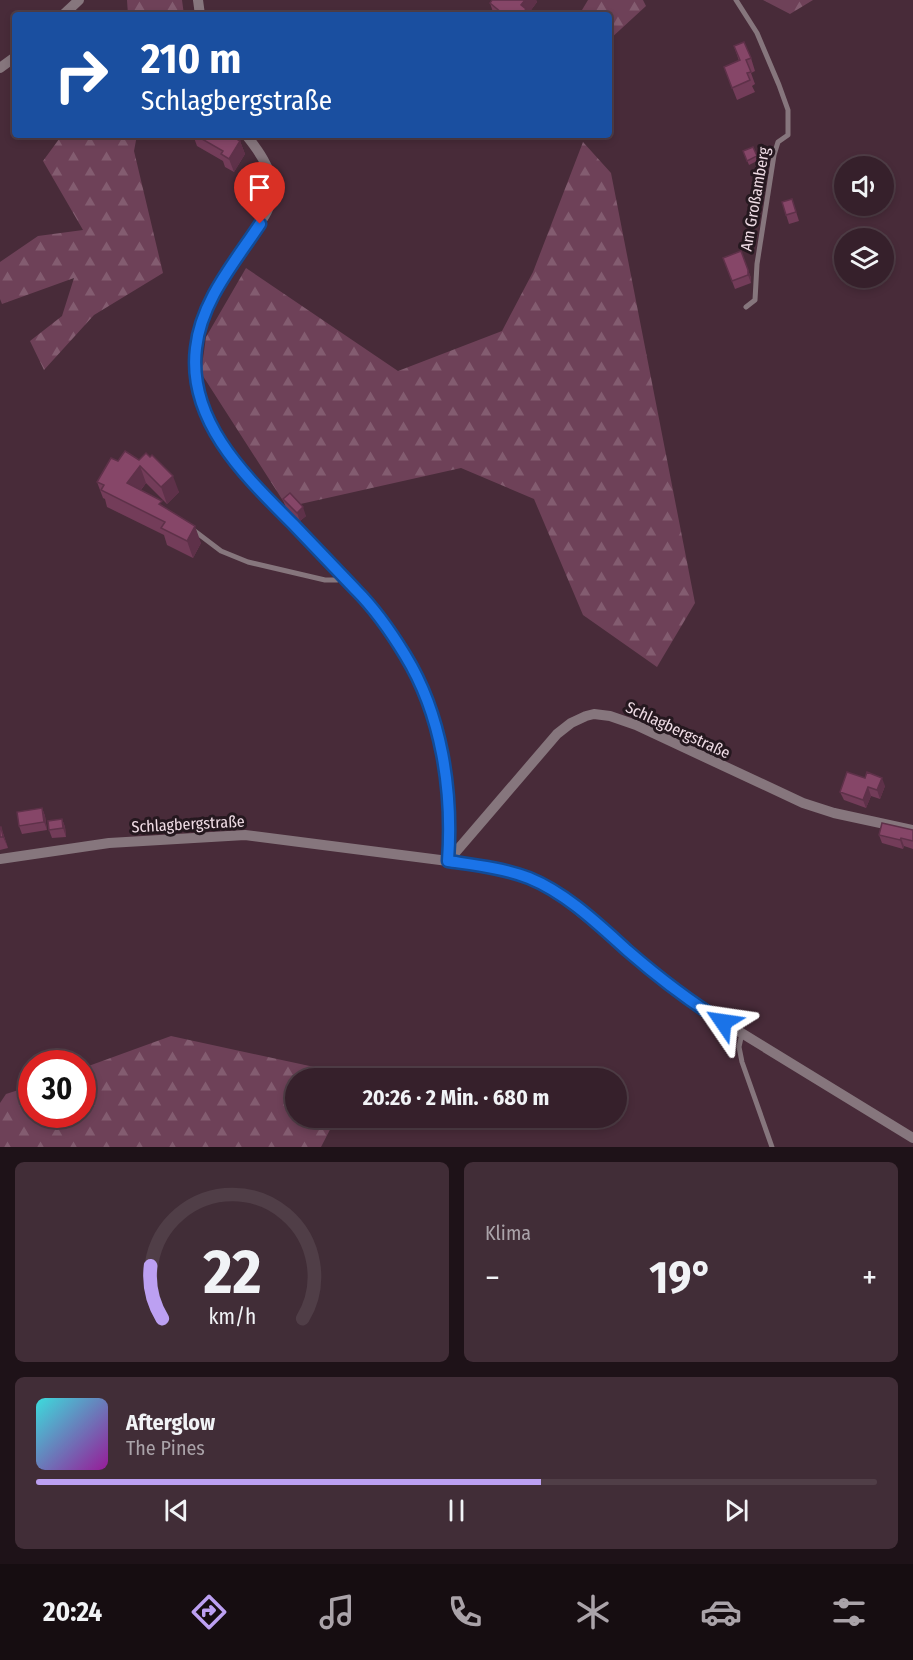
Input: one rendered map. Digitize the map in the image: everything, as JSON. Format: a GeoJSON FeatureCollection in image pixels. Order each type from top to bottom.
{"type":"FeatureCollection","features":[{"type":"Feature","properties":{"kind":"street"},"geometry":{"type":"LineString","coordinates":[[66,12],[79,0]]}},
{"type":"Feature","properties":{"kind":"street"},"geometry":{"type":"LineString","coordinates":[[248,138],[267,168],[273,185],[273,193],[267,210],[214,294],[203,319],[196,346],[197,385],[213,427],[227,452],[253,484],[369,603],[394,637],[424,691],[435,725],[446,781],[450,813],[448,861]]}},
{"type":"Feature","properties":{"kind":"street","name":"Schlagbergstraße"},"geometry":{"type":"LineString","coordinates":[[448,861],[557,734],[578,719],[594,714],[629,722],[810,806],[913,830]]}},
{"type":"Feature","properties":{"kind":"street","name":"Schlagbergstraße"},"geometry":{"type":"LineString","coordinates":[[0,859],[109,843],[245,835],[501,869],[530,878],[546,886],[580,910],[686,998],[913,1138]]}},
{"type":"Feature","properties":{"kind":"lane","name":"Am Großamberg"},"geometry":{"type":"LineString","coordinates":[[736,0],[757,33],[788,110],[788,135],[778,142],[774,155],[757,264],[755,300],[746,308]]}},
{"type":"Feature","properties":{"kind":"lane"},"geometry":{"type":"LineString","coordinates":[[188,525],[221,551],[248,562],[325,580],[337,580],[344,577]]}},
{"type":"Feature","properties":{"kind":"lane"},"geometry":{"type":"LineString","coordinates":[[742,1034],[739,1047],[742,1062],[772,1147]]}},
{"type":"Feature","properties":{"kind":"green space"},"geometry":{"type":"Polygon","coordinates":[[[127,0],[182,0],[184,12],[128,12],[127,0]]]}},
{"type":"Feature","properties":{"kind":"green space"},"geometry":{"type":"Polygon","coordinates":[[[588,0],[643,0],[646,6],[612,37],[612,12],[581,12],[588,0]]]}},
{"type":"Feature","properties":{"kind":"green space"},"geometry":{"type":"Polygon","coordinates":[[[763,0],[813,0],[790,14],[763,0]]]}},
{"type":"Feature","properties":{"kind":"green space"},"geometry":{"type":"Polygon","coordinates":[[[60,138],[136,138],[134,151],[163,273],[94,315],[44,370],[30,341],[62,316],[74,278],[2,304],[0,299],[0,262],[38,236],[83,230],[43,161],[60,138]]]}},
{"type":"Feature","properties":{"kind":"green space"},"geometry":{"type":"Polygon","coordinates":[[[583,142],[611,173],[695,603],[657,667],[583,615],[534,499],[461,468],[287,507],[201,373],[206,337],[246,268],[398,371],[502,331],[533,272],[583,142]]]}},
{"type":"Feature","properties":{"kind":"green space"},"geometry":{"type":"Polygon","coordinates":[[[171,1036],[319,1068],[285,1068],[285,1128],[331,1128],[321,1147],[0,1147],[0,1103],[6,1094],[18,1090],[18,1128],[96,1128],[96,1063],[171,1036]]]}},
{"type":"Feature","properties":{"kind":"building"},"geometry":{"type":"Polygon","coordinates":[[[492,0],[525,0],[521,5],[526,9],[524,12],[501,12],[490,3],[492,0]]]}},
{"type":"Feature","properties":{"kind":"building"},"geometry":{"type":"Polygon","coordinates":[[[744,42],[751,58],[746,60],[751,72],[747,73],[750,80],[732,88],[724,67],[740,60],[734,46],[744,42]]]}},
{"type":"Feature","properties":{"kind":"building"},"geometry":{"type":"Polygon","coordinates":[[[200,138],[235,138],[240,141],[229,159],[221,154],[223,151],[200,138]]]}},
{"type":"Feature","properties":{"kind":"building"},"geometry":{"type":"Polygon","coordinates":[[[753,147],[757,156],[747,161],[743,151],[753,147]]]}},
{"type":"Feature","properties":{"kind":"building"},"geometry":{"type":"Polygon","coordinates":[[[792,199],[796,212],[786,215],[782,202],[792,199]]]}},
{"type":"Feature","properties":{"kind":"building"},"geometry":{"type":"Polygon","coordinates":[[[741,251],[748,275],[732,281],[723,258],[741,251]]]}},
{"type":"Feature","properties":{"kind":"building"},"geometry":{"type":"Polygon","coordinates":[[[125,451],[139,460],[146,453],[150,457],[152,455],[173,476],[161,487],[140,466],[127,483],[162,501],[159,504],[195,526],[187,541],[161,528],[165,522],[101,490],[104,485],[97,482],[111,458],[118,461],[125,451]]]}},
{"type":"Feature","properties":{"kind":"building"},"geometry":{"type":"Polygon","coordinates":[[[290,493],[303,507],[297,513],[283,499],[290,493]]]}},
{"type":"Feature","properties":{"kind":"building"},"geometry":{"type":"Polygon","coordinates":[[[847,772],[865,778],[867,772],[882,778],[877,790],[868,787],[863,800],[840,792],[847,772]]]}},
{"type":"Feature","properties":{"kind":"building"},"geometry":{"type":"Polygon","coordinates":[[[42,808],[44,822],[19,826],[17,812],[42,808]]]}},
{"type":"Feature","properties":{"kind":"building"},"geometry":{"type":"Polygon","coordinates":[[[62,819],[63,828],[49,830],[48,821],[62,819]]]}},
{"type":"Feature","properties":{"kind":"building"},"geometry":{"type":"Polygon","coordinates":[[[882,823],[913,830],[913,841],[879,835],[882,823]]]}},
{"type":"Feature","properties":{"kind":"route"},"geometry":{"type":"LineString","coordinates":[[260,224],[207,307],[196,346],[197,385],[213,427],[227,452],[253,484],[369,603],[394,637],[416,673],[430,708],[442,753],[450,813],[448,861],[501,869],[530,878],[546,886],[580,910],[686,998],[723,1022]]}}]}
